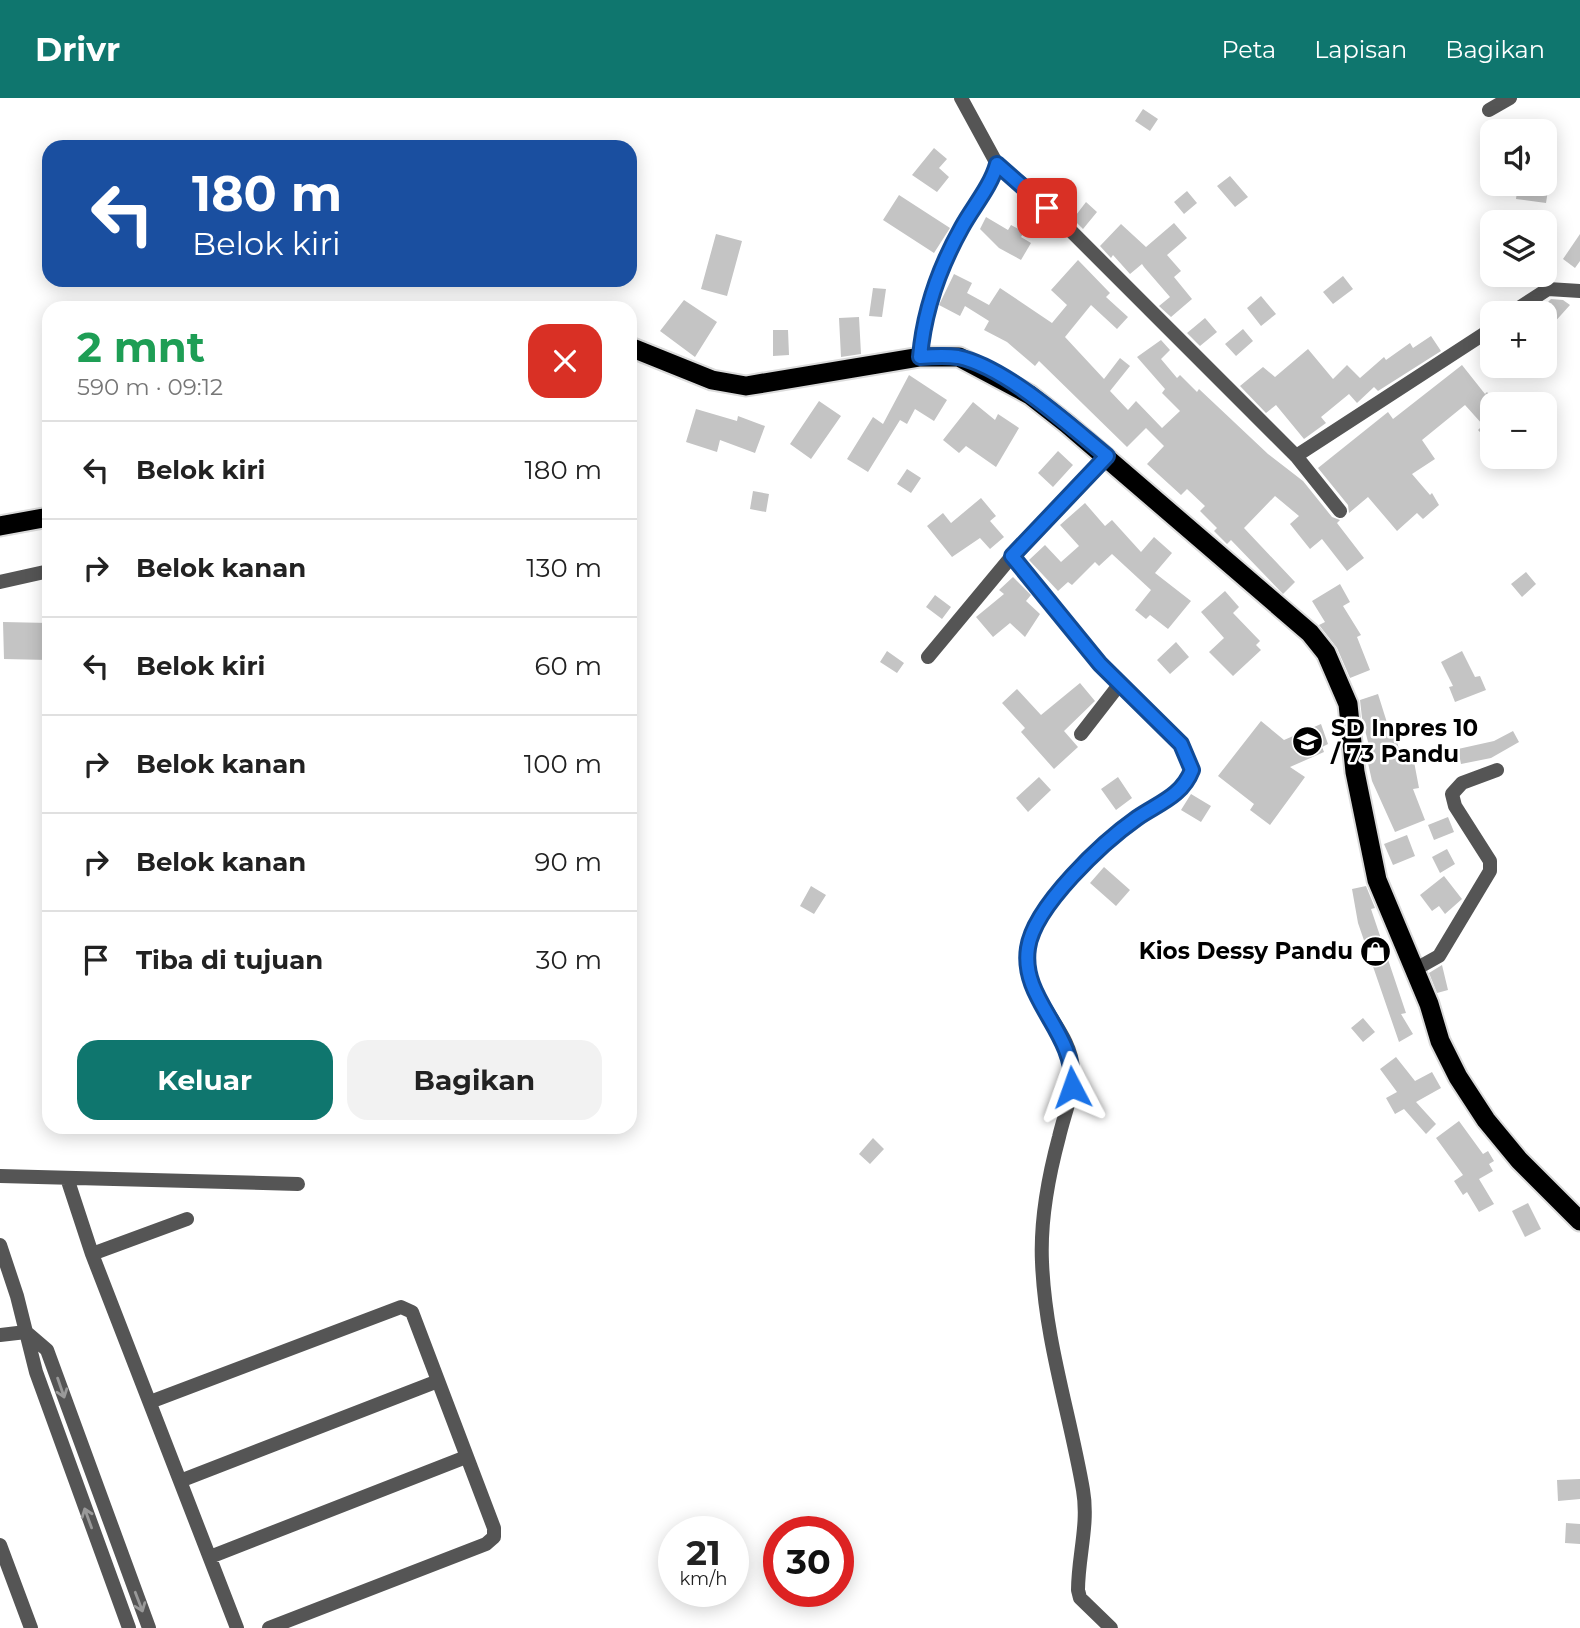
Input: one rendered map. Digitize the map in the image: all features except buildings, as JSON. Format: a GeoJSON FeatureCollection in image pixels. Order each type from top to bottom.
{"type":"FeatureCollection","features":[{"type":"Feature","properties":{"kind":"highway"},"geometry":{"type":"LineString","coordinates":[[637,350],[712,380],[746,386],[920,357],[960,358],[1030,395],[1107,456],[1310,633],[1326,653],[1348,704],[1355,772],[1377,880],[1440,1041],[1472,1099],[1507,1148],[1580,1221]]}},
{"type":"Feature","properties":{"kind":"highway"},"geometry":{"type":"LineString","coordinates":[[0,526],[42,518]]}},
{"type":"Feature","properties":{"kind":"street"},"geometry":{"type":"LineString","coordinates":[[961,98],[997,164],[1029,189],[1296,456],[1340,511]]}},
{"type":"Feature","properties":{"kind":"street"},"geometry":{"type":"LineString","coordinates":[[1489,110],[1510,98]]}},
{"type":"Feature","properties":{"kind":"street"},"geometry":{"type":"LineString","coordinates":[[920,357],[925,320],[936,285],[955,240],[997,164]]}},
{"type":"Feature","properties":{"kind":"street"},"geometry":{"type":"LineString","coordinates":[[1530,301],[1548,289],[1580,291]]}},
{"type":"Feature","properties":{"kind":"street"},"geometry":{"type":"LineString","coordinates":[[1296,456],[1480,336]]}},
{"type":"Feature","properties":{"kind":"street"},"geometry":{"type":"LineString","coordinates":[[928,657],[1012,556],[1107,456]]}},
{"type":"Feature","properties":{"kind":"street"},"geometry":{"type":"LineString","coordinates":[[1012,556],[1119,685],[1181,744],[1192,770],[1173,797],[1111,838],[1062,888],[1035,926],[1027,958],[1035,989],[1070,1053],[1073,1069],[1045,1201],[1042,1262],[1062,1399],[1084,1493],[1084,1531],[1078,1590],[1080,1598],[1111,1628]]}},
{"type":"Feature","properties":{"kind":"street"},"geometry":{"type":"LineString","coordinates":[[0,582],[42,573]]}},
{"type":"Feature","properties":{"kind":"street"},"geometry":{"type":"LineString","coordinates":[[1081,734],[1119,685]]}},
{"type":"Feature","properties":{"kind":"street"},"geometry":{"type":"LineString","coordinates":[[1414,970],[1439,956],[1490,871],[1490,861],[1455,806],[1452,794],[1462,783],[1497,770]]}},
{"type":"Feature","properties":{"kind":"street"},"geometry":{"type":"LineString","coordinates":[[0,1176],[298,1184]]}},
{"type":"Feature","properties":{"kind":"street"},"geometry":{"type":"LineString","coordinates":[[67,1178],[92,1254],[236,1628]]}},
{"type":"Feature","properties":{"kind":"street"},"geometry":{"type":"LineString","coordinates":[[92,1254],[187,1219]]}},
{"type":"Feature","properties":{"kind":"street"},"geometry":{"type":"LineString","coordinates":[[0,1245],[36,1372],[129,1628]]}},
{"type":"Feature","properties":{"kind":"street"},"geometry":{"type":"LineString","coordinates":[[150,1402],[401,1307],[412,1311],[494,1528],[494,1537],[486,1544],[269,1628]]}},
{"type":"Feature","properties":{"kind":"street"},"geometry":{"type":"LineString","coordinates":[[0,1335],[26,1332],[47,1350],[149,1628]]}},
{"type":"Feature","properties":{"kind":"street"},"geometry":{"type":"LineString","coordinates":[[180,1481],[438,1381]]}},
{"type":"Feature","properties":{"kind":"street"},"geometry":{"type":"LineString","coordinates":[[210,1557],[466,1457]]}},
{"type":"Feature","properties":{"kind":"street"},"geometry":{"type":"LineString","coordinates":[[0,1545],[31,1628]]}},
{"type":"Feature","properties":{"kind":"place","name":"SD Inpres 10 / 73 Pandu"},"geometry":{"type":"Point","coordinates":[1308,741]}},
{"type":"Feature","properties":{"kind":"place","name":"Kios Dessy Pandu"},"geometry":{"type":"Point","coordinates":[1376,951]}},
{"type":"Feature","properties":{"kind":"route"},"geometry":{"type":"LineString","coordinates":[[1047,208],[1029,189],[997,164],[944,264],[922,330],[920,357],[960,358],[985,369],[1030,395],[1107,456],[1073,495],[1012,556],[1100,664],[1181,744],[1189,757],[1192,770],[1182,788],[1173,797],[1111,838],[1062,888],[1035,926],[1028,945],[1029,975],[1070,1053],[1072,1087]]}}]}
